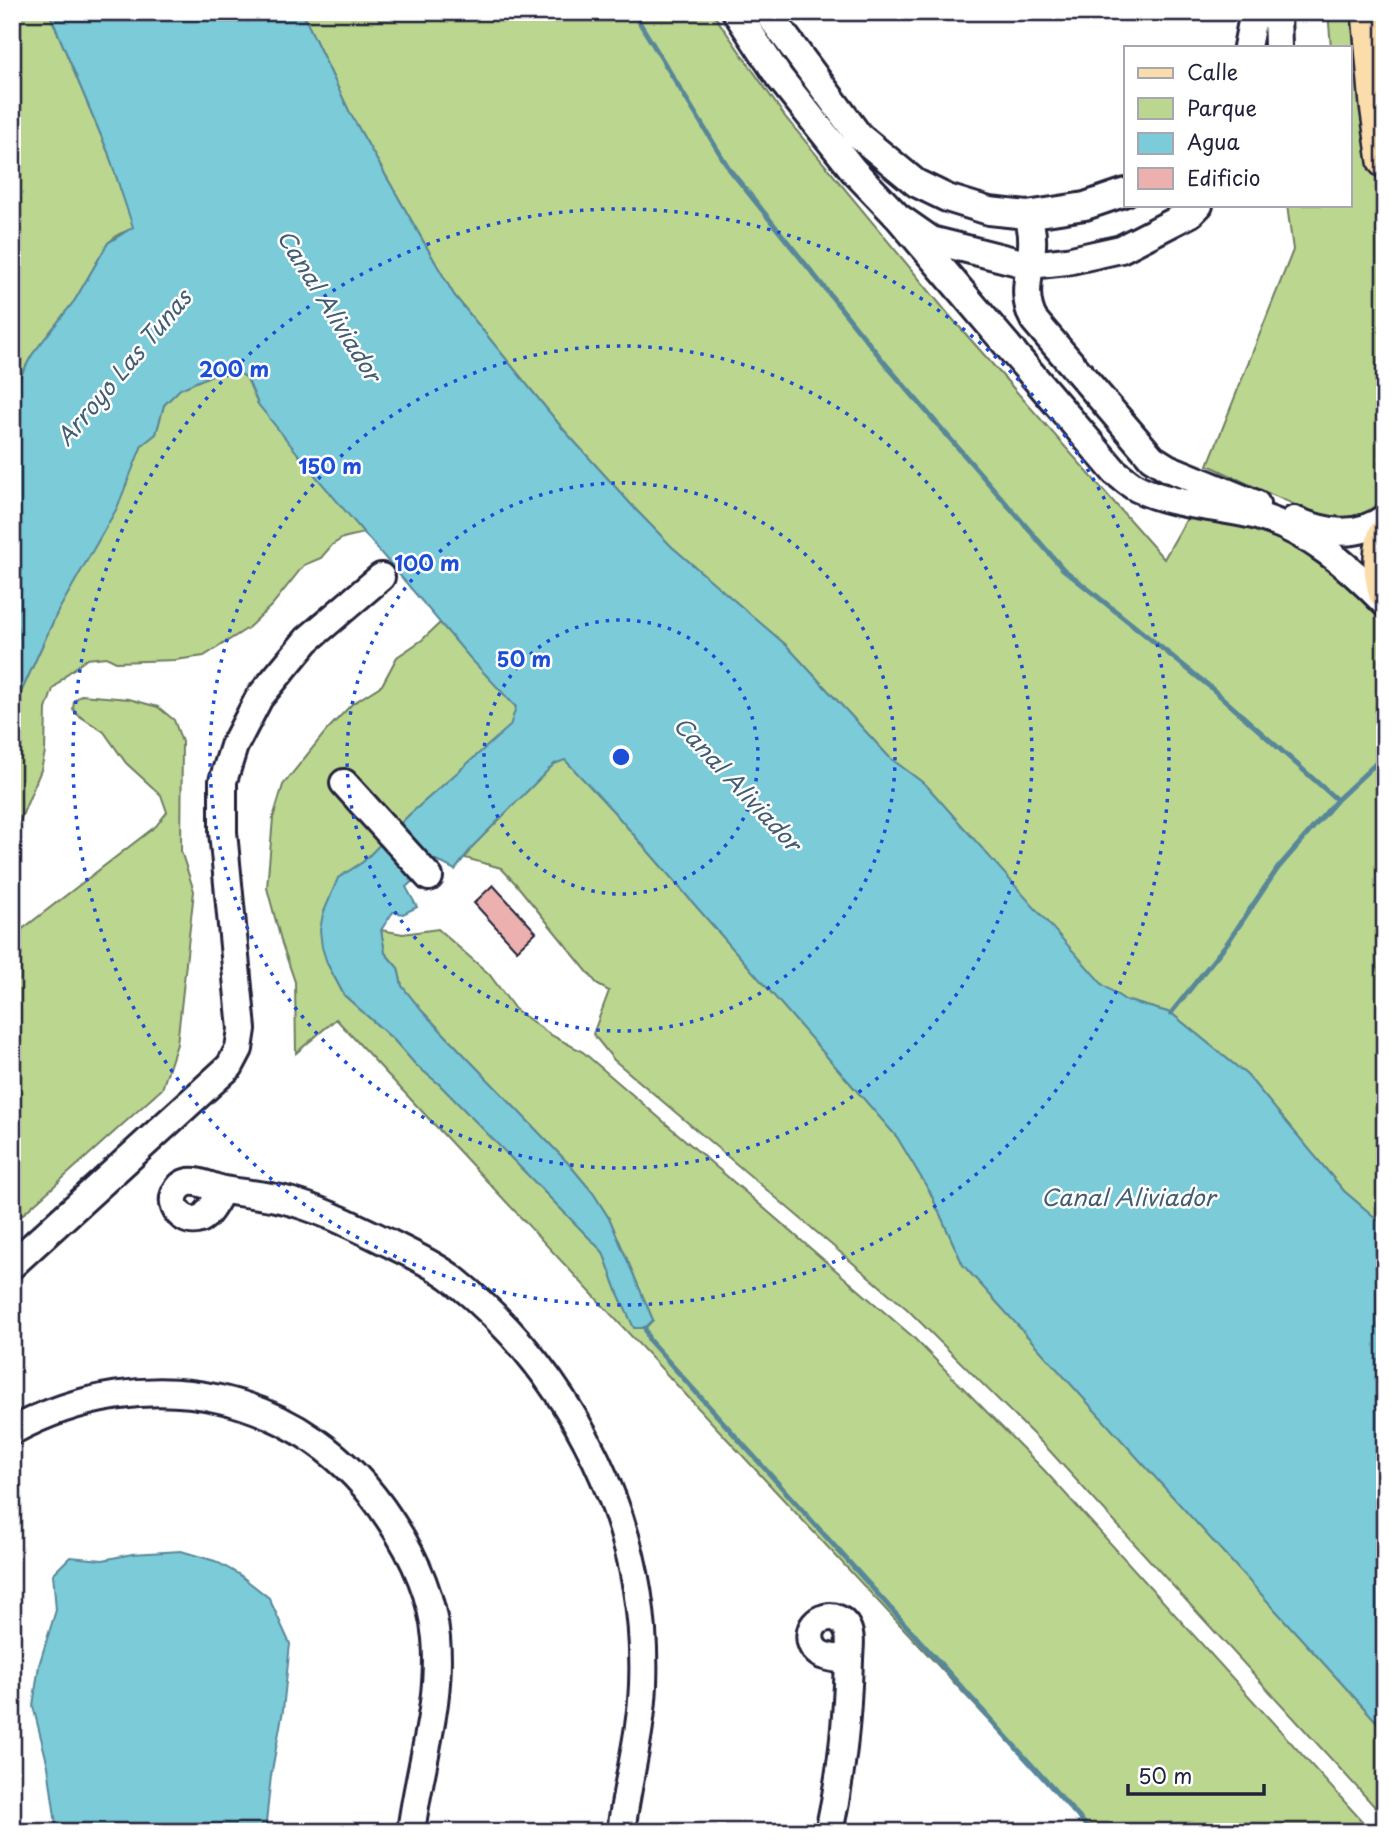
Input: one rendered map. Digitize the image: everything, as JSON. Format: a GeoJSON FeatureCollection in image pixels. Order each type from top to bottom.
{"type":"FeatureCollection","features":[{"type":"Feature","properties":{"kind":"main road"},"geometry":{"type":"LineString","coordinates":[[1369,12],[1385,161]]}},
{"type":"Feature","properties":{"kind":"main road"},"geometry":{"type":"LineString","coordinates":[[1385,534],[1380,549],[1380,572],[1385,592]]}},
{"type":"Feature","properties":{"kind":"street"},"geometry":{"type":"LineString","coordinates":[[736,12],[779,78],[820,130],[854,171],[937,253],[1115,472],[1135,487],[1164,498],[1259,517],[1298,533],[1355,573],[1385,603]]}},
{"type":"Feature","properties":{"kind":"street"},"geometry":{"type":"LineString","coordinates":[[767,12],[859,136],[916,183],[989,211],[1027,215],[1084,206],[1124,193]]}},
{"type":"Feature","properties":{"kind":"street"},"geometry":{"type":"LineString","coordinates":[[1247,46],[1254,12]]}},
{"type":"Feature","properties":{"kind":"street"},"geometry":{"type":"LineString","coordinates":[[1277,12],[1278,46]]}},
{"type":"Feature","properties":{"kind":"street"},"geometry":{"type":"LineString","coordinates":[[937,253],[940,225],[961,202]]}},
{"type":"Feature","properties":{"kind":"street"},"geometry":{"type":"LineString","coordinates":[[937,253],[1030,265],[1067,261],[1121,249],[1191,213],[1198,206]]}},
{"type":"Feature","properties":{"kind":"street"},"geometry":{"type":"LineString","coordinates":[[1027,215],[1034,240],[1026,292],[1027,308],[1034,320],[1152,458],[1168,468],[1322,531],[1347,534],[1373,527],[1385,518]]}},
{"type":"Feature","properties":{"kind":"street"},"geometry":{"type":"LineString","coordinates":[[12,1265],[229,1066],[239,1049],[242,1029],[223,832],[223,781],[226,769],[233,746],[259,698],[307,640],[381,577]]}},
{"type":"Feature","properties":{"kind":"street"},"geometry":{"type":"LineString","coordinates":[[344,783],[429,877]]}},
{"type":"Feature","properties":{"kind":"street"},"geometry":{"type":"LineString","coordinates":[[222,1190],[283,1199],[320,1211],[416,1257],[451,1278],[529,1354],[567,1405],[587,1439],[610,1494],[628,1548],[640,1624],[643,1685],[640,1721],[621,1832]]}},
{"type":"Feature","properties":{"kind":"street"},"geometry":{"type":"LineString","coordinates":[[12,1431],[58,1410],[102,1397],[174,1392],[217,1397],[278,1419],[331,1451],[355,1474],[378,1500],[404,1540],[419,1574],[436,1636],[434,1694],[411,1832]]}},
{"type":"Feature","properties":{"kind":"street"},"geometry":{"type":"LineString","coordinates":[[829,1832],[842,1769],[849,1661]]}},
{"type":"Feature","properties":{"kind":"green space"},"geometry":{"type":"Polygon","coordinates":[[[12,12],[49,12],[108,152],[134,228],[119,234],[108,243],[75,300],[32,355],[12,392],[12,12]]]}},
{"type":"Feature","properties":{"kind":"green space"},"geometry":{"type":"Polygon","coordinates":[[[302,12],[712,12],[786,118],[949,315],[1164,559],[1190,513],[1226,518],[1300,544],[1371,604],[1385,627],[1385,1226],[1344,1191],[1247,1075],[1171,1013],[1125,1000],[1103,986],[926,785],[890,758],[786,645],[672,547],[563,429],[454,295],[350,113],[302,12]]]}},
{"type":"Feature","properties":{"kind":"green space"},"geometry":{"type":"Polygon","coordinates":[[[1328,12],[1358,12],[1364,94],[1385,230],[1385,500],[1360,517],[1344,519],[1305,509],[1208,465],[1293,250],[1287,206],[1352,206],[1352,46],[1331,46],[1328,12]]]}},
{"type":"Feature","properties":{"kind":"green space"},"geometry":{"type":"Polygon","coordinates":[[[230,367],[247,378],[258,404],[364,533],[343,538],[332,545],[321,558],[304,565],[272,605],[248,628],[204,656],[116,662],[106,657],[87,659],[67,674],[53,689],[46,709],[45,752],[41,770],[12,840],[12,712],[57,613],[142,445],[156,434],[164,405],[180,389],[230,367]]]}},
{"type":"Feature","properties":{"kind":"green space"},"geometry":{"type":"Polygon","coordinates":[[[440,623],[516,707],[511,726],[409,815],[363,862],[338,878],[327,963],[344,995],[439,1084],[603,1252],[634,1327],[645,1328],[653,1320],[610,1220],[593,1193],[568,1163],[422,1011],[402,986],[398,968],[385,953],[381,930],[403,934],[438,929],[489,974],[515,1009],[551,1035],[583,1052],[912,1336],[1044,1470],[1372,1832],[1093,1832],[336,1019],[296,1053],[295,982],[267,888],[273,818],[283,785],[327,730],[352,704],[382,685],[397,657],[422,640],[440,623]]]}},
{"type":"Feature","properties":{"kind":"green space"},"geometry":{"type":"Polygon","coordinates":[[[81,695],[129,699],[158,707],[174,720],[182,742],[181,851],[194,891],[177,1044],[162,1089],[12,1224],[12,937],[156,826],[167,812],[161,795],[126,763],[104,732],[73,709],[74,701],[81,695]]]}},
{"type":"Feature","properties":{"kind":"green space"},"geometry":{"type":"Polygon","coordinates":[[[565,759],[897,1137],[930,1192],[963,1265],[1385,1731],[1385,1818],[1048,1449],[907,1309],[614,1060],[593,1034],[609,991],[598,985],[501,868],[465,858],[472,847],[554,764],[565,759]]]}},
{"type":"Feature","properties":{"kind":"water","name":"Canal Aliviador"},"geometry":{"type":"Polygon","coordinates":[[[49,12],[302,12],[350,113],[454,295],[563,429],[672,547],[786,645],[890,758],[926,785],[1103,985],[1125,1000],[1171,1013],[1247,1075],[1344,1191],[1385,1226],[1385,1731],[963,1265],[930,1192],[897,1137],[614,812],[565,760],[554,764],[472,847],[455,870],[436,860],[406,887],[417,907],[403,914],[393,912],[381,930],[385,953],[398,968],[402,986],[422,1011],[568,1163],[593,1193],[610,1220],[653,1320],[645,1328],[634,1328],[603,1252],[439,1084],[344,995],[327,963],[320,930],[323,914],[338,878],[363,862],[409,815],[510,726],[516,707],[470,658],[314,474],[258,404],[247,378],[230,367],[180,389],[164,405],[156,434],[142,445],[117,508],[57,613],[12,712],[12,392],[32,355],[75,300],[108,243],[133,227],[108,152],[49,12]]]}},
{"type":"Feature","properties":{"kind":"water"},"geometry":{"type":"Polygon","coordinates":[[[181,1551],[215,1561],[240,1575],[269,1598],[290,1644],[265,1832],[57,1832],[48,1766],[33,1706],[39,1665],[56,1610],[53,1574],[70,1557],[103,1560],[132,1554],[181,1551]]]}},
{"type":"Feature","properties":{"kind":"building"},"geometry":{"type":"Polygon","coordinates":[[[493,885],[536,932],[517,950],[474,903],[493,885]]]}},
{"type":"Feature","properties":{"kind":"waterway"},"geometry":{"type":"LineString","coordinates":[[633,12],[730,170],[888,367],[1063,569],[1209,686],[1337,800]]}},
{"type":"Feature","properties":{"kind":"waterway"},"geometry":{"type":"LineString","coordinates":[[1171,1013],[1228,942],[1278,868],[1337,800],[1385,755]]}},
{"type":"Feature","properties":{"kind":"waterway"},"geometry":{"type":"LineString","coordinates":[[645,1328],[649,1340],[1092,1832]]}},
{"type":"Feature","properties":{"kind":"water label","name":"Arroyo Las Tunas"},"geometry":{"type":"Point","coordinates":[123,367]}}]}
